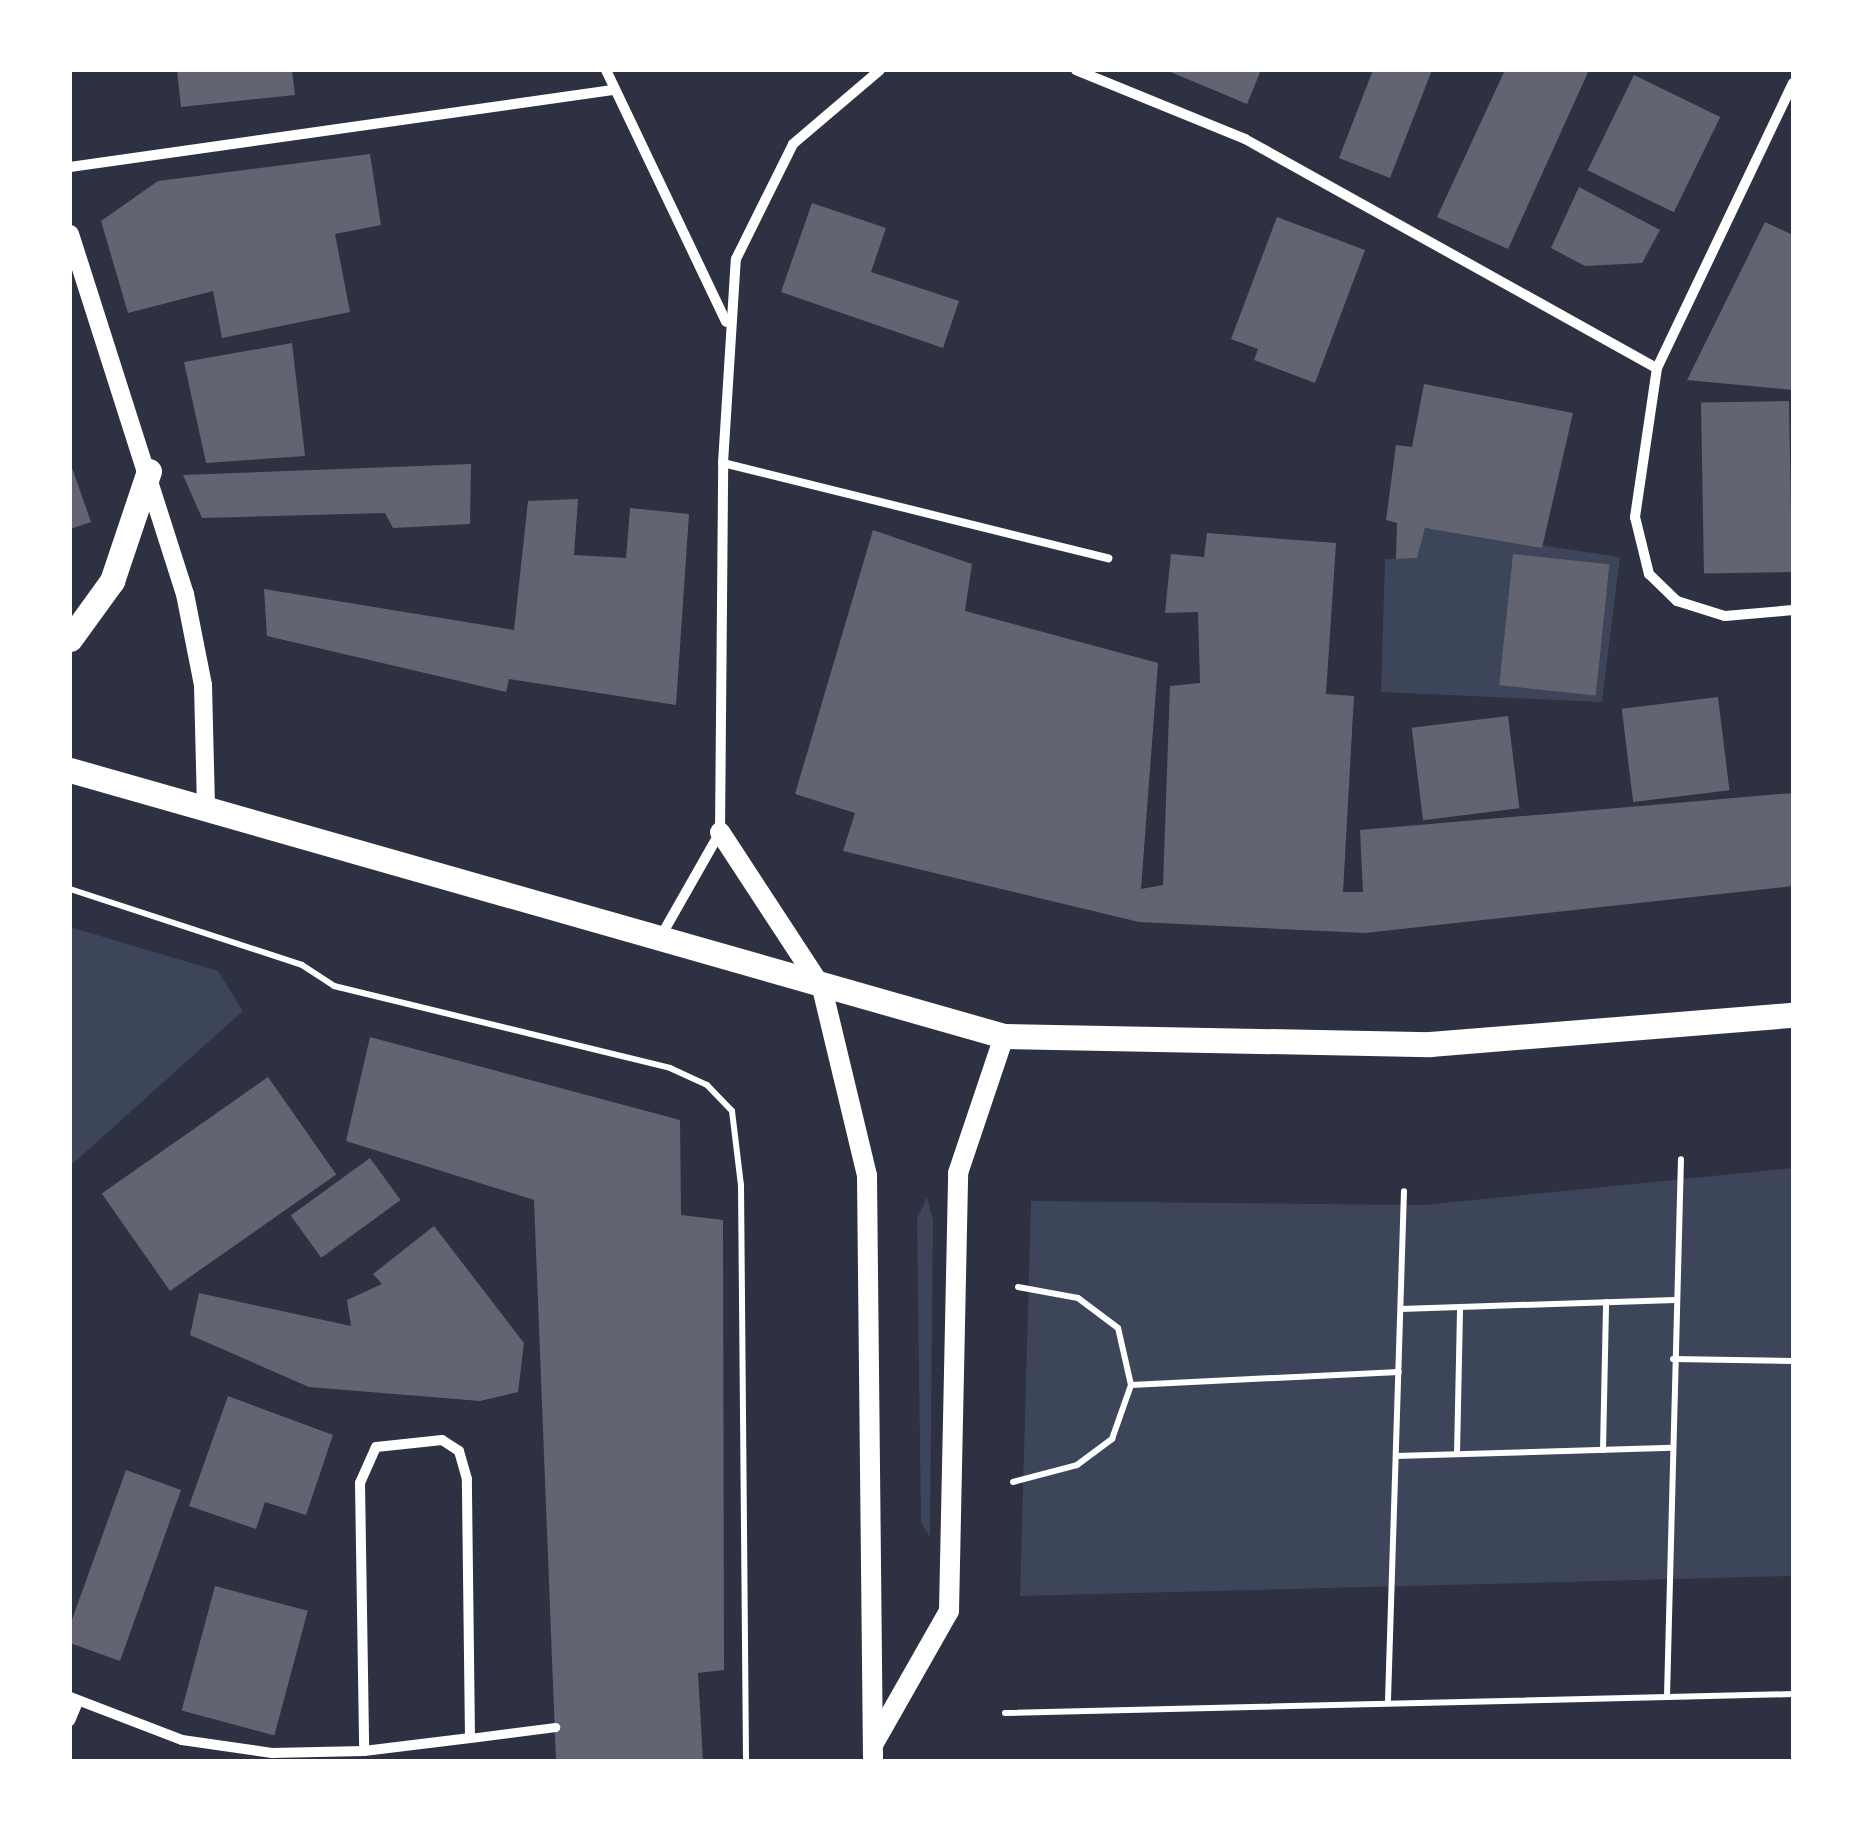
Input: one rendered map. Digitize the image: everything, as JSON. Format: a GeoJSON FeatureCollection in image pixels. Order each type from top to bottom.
{"type":"FeatureCollection","features":[{"type":"Feature","properties":{"kind":"main road"},"geometry":{"type":"LineString","coordinates":[[70,639],[112,581],[150,471]]}},
{"type":"Feature","properties":{"kind":"main road"},"geometry":{"type":"LineString","coordinates":[[70,770],[660,936],[822,988],[1004,1036],[1430,1044],[1793,1014]]}},
{"type":"Feature","properties":{"kind":"main road"},"geometry":{"type":"LineString","coordinates":[[720,832],[822,988],[867,1176],[874,1753]]}},
{"type":"Feature","properties":{"kind":"main road"},"geometry":{"type":"LineString","coordinates":[[874,1753],[949,1611],[958,1173],[1004,1036]]}},
{"type":"Feature","properties":{"kind":"street"},"geometry":{"type":"LineString","coordinates":[[606,70],[727,324]]}},
{"type":"Feature","properties":{"kind":"street"},"geometry":{"type":"LineString","coordinates":[[660,936],[720,832],[723,463],[727,324],[736,259],[758,199],[793,144],[880,70]]}},
{"type":"Feature","properties":{"kind":"street"},"geometry":{"type":"LineString","coordinates":[[1076,70],[1245,139],[1657,368]]}},
{"type":"Feature","properties":{"kind":"street"},"geometry":{"type":"LineString","coordinates":[[1793,82],[1657,368],[1636,517],[1649,574],[1677,601],[1725,616],[1793,610]]}},
{"type":"Feature","properties":{"kind":"street"},"geometry":{"type":"LineString","coordinates":[[70,168],[613,90]]}},
{"type":"Feature","properties":{"kind":"street"},"geometry":{"type":"LineString","coordinates":[[70,234],[150,471],[202,685],[206,807]]}},
{"type":"Feature","properties":{"kind":"street"},"geometry":{"type":"LineString","coordinates":[[364,1751],[360,1483],[371,1455],[387,1443],[442,1440],[464,1464],[470,1738]]}},
{"type":"Feature","properties":{"kind":"street"},"geometry":{"type":"LineString","coordinates":[[70,1721],[74,1700],[182,1740],[272,1753],[364,1751],[555,1727]]}},
{"type":"Feature","properties":{"kind":"lane"},"geometry":{"type":"LineString","coordinates":[[723,463],[1108,558]]}},
{"type":"Feature","properties":{"kind":"path"},"geometry":{"type":"LineString","coordinates":[[70,889],[302,964],[334,986],[670,1068],[708,1085],[732,1111],[741,1185],[746,1761]]}},
{"type":"Feature","properties":{"kind":"path"},"geometry":{"type":"LineString","coordinates":[[1667,1696],[1681,1160]]}},
{"type":"Feature","properties":{"kind":"path"},"geometry":{"type":"LineString","coordinates":[[1388,1700],[1404,1191]]}},
{"type":"Feature","properties":{"kind":"path"},"geometry":{"type":"LineString","coordinates":[[1014,1482],[1077,1465],[1112,1439],[1131,1386],[1118,1328],[1078,1298],[1018,1287]]}},
{"type":"Feature","properties":{"kind":"path"},"geometry":{"type":"LineString","coordinates":[[1401,1309],[1675,1300]]}},
{"type":"Feature","properties":{"kind":"path"},"geometry":{"type":"LineString","coordinates":[[1603,1450],[1606,1302]]}},
{"type":"Feature","properties":{"kind":"path"},"geometry":{"type":"LineString","coordinates":[[1458,1454],[1460,1306]]}},
{"type":"Feature","properties":{"kind":"path"},"geometry":{"type":"LineString","coordinates":[[1673,1359],[1793,1361]]}},
{"type":"Feature","properties":{"kind":"path"},"geometry":{"type":"LineString","coordinates":[[1131,1386],[1399,1372]]}},
{"type":"Feature","properties":{"kind":"path"},"geometry":{"type":"LineString","coordinates":[[1396,1456],[1672,1448]]}},
{"type":"Feature","properties":{"kind":"path"},"geometry":{"type":"LineString","coordinates":[[1005,1713],[1388,1700],[1793,1694]]}},
{"type":"Feature","properties":{"kind":"shaded area"},"geometry":{"type":"Polygon","coordinates":[[[1425,528],[1620,557],[1602,702],[1381,692],[1385,559],[1417,558],[1425,528]]]}},
{"type":"Feature","properties":{"kind":"shaded area"},"geometry":{"type":"Polygon","coordinates":[[[70,927],[218,971],[243,1011],[70,1166],[70,927]]]}},
{"type":"Feature","properties":{"kind":"shaded area"},"geometry":{"type":"Polygon","coordinates":[[[1793,1168],[1793,1576],[1020,1596],[1031,1201],[1423,1205],[1793,1168]]]}},
{"type":"Feature","properties":{"kind":"shaded area"},"geometry":{"type":"Polygon","coordinates":[[[927,1197],[933,1220],[930,1537],[921,1523],[917,1219],[927,1197]]]}},
{"type":"Feature","properties":{"kind":"building"},"geometry":{"type":"Polygon","coordinates":[[[177,70],[292,70],[295,95],[181,107],[177,70]]]}},
{"type":"Feature","properties":{"kind":"building"},"geometry":{"type":"Polygon","coordinates":[[[1166,70],[1261,70],[1247,104],[1166,70]]]}},
{"type":"Feature","properties":{"kind":"building"},"geometry":{"type":"Polygon","coordinates":[[[1373,70],[1432,70],[1390,178],[1339,158],[1373,70]]]}},
{"type":"Feature","properties":{"kind":"building"},"geometry":{"type":"Polygon","coordinates":[[[1505,70],[1589,70],[1508,249],[1437,217],[1505,70]]]}},
{"type":"Feature","properties":{"kind":"building"},"geometry":{"type":"Polygon","coordinates":[[[1634,75],[1720,117],[1674,212],[1588,170],[1634,75]]]}},
{"type":"Feature","properties":{"kind":"building"},"geometry":{"type":"Polygon","coordinates":[[[370,154],[381,225],[335,234],[350,312],[222,338],[213,291],[128,313],[101,221],[158,181],[370,154]]]}},
{"type":"Feature","properties":{"kind":"building"},"geometry":{"type":"Polygon","coordinates":[[[1579,187],[1660,230],[1642,263],[1585,266],[1551,248],[1579,187]]]}},
{"type":"Feature","properties":{"kind":"building"},"geometry":{"type":"Polygon","coordinates":[[[812,203],[886,228],[871,272],[959,301],[943,348],[781,292],[812,203]]]}},
{"type":"Feature","properties":{"kind":"building"},"geometry":{"type":"Polygon","coordinates":[[[1277,217],[1365,250],[1315,383],[1254,360],[1258,349],[1231,339],[1277,217]]]}},
{"type":"Feature","properties":{"kind":"building"},"geometry":{"type":"Polygon","coordinates":[[[1765,222],[1793,235],[1793,390],[1687,380],[1765,222]]]}},
{"type":"Feature","properties":{"kind":"building"},"geometry":{"type":"Polygon","coordinates":[[[292,343],[305,456],[206,463],[184,362],[292,343]]]}},
{"type":"Feature","properties":{"kind":"building"},"geometry":{"type":"Polygon","coordinates":[[[1424,384],[1573,413],[1542,548],[1425,528],[1417,558],[1396,559],[1397,523],[1386,520],[1396,445],[1412,447],[1424,384]]]}},
{"type":"Feature","properties":{"kind":"building"},"geometry":{"type":"Polygon","coordinates":[[[1789,401],[1792,572],[1704,574],[1701,403],[1789,401]]]}},
{"type":"Feature","properties":{"kind":"building"},"geometry":{"type":"Polygon","coordinates":[[[70,462],[91,522],[70,529],[70,462]]]}},
{"type":"Feature","properties":{"kind":"building"},"geometry":{"type":"Polygon","coordinates":[[[471,464],[470,524],[393,528],[385,513],[202,518],[183,475],[471,464]]]}},
{"type":"Feature","properties":{"kind":"building"},"geometry":{"type":"Polygon","coordinates":[[[578,499],[574,555],[626,558],[630,508],[689,514],[676,705],[509,679],[506,692],[267,636],[264,589],[514,630],[528,501],[578,499]]]}},
{"type":"Feature","properties":{"kind":"building"},"geometry":{"type":"Polygon","coordinates":[[[873,530],[972,564],[965,611],[1158,663],[1141,889],[1163,885],[1170,686],[1200,683],[1198,612],[1165,613],[1171,554],[1204,557],[1207,533],[1336,543],[1326,694],[1354,696],[1343,892],[1363,892],[1360,830],[1793,793],[1793,886],[1365,933],[1139,922],[843,851],[855,813],[795,794],[873,530]]]}},
{"type":"Feature","properties":{"kind":"building"},"geometry":{"type":"Polygon","coordinates":[[[1513,554],[1609,564],[1596,695],[1499,685],[1513,554]]]}},
{"type":"Feature","properties":{"kind":"building"},"geometry":{"type":"Polygon","coordinates":[[[1718,697],[1729,790],[1633,802],[1622,709],[1718,697]]]}},
{"type":"Feature","properties":{"kind":"building"},"geometry":{"type":"Polygon","coordinates":[[[1508,716],[1519,808],[1423,820],[1412,728],[1508,716]]]}},
{"type":"Feature","properties":{"kind":"building"},"geometry":{"type":"Polygon","coordinates":[[[370,1037],[680,1120],[681,1215],[723,1220],[724,1670],[698,1673],[703,1761],[556,1761],[534,1200],[346,1141],[370,1037]]]}},
{"type":"Feature","properties":{"kind":"building"},"geometry":{"type":"Polygon","coordinates":[[[268,1077],[336,1174],[170,1291],[102,1193],[268,1077]]]}},
{"type":"Feature","properties":{"kind":"building"},"geometry":{"type":"Polygon","coordinates":[[[370,1158],[401,1200],[321,1258],[291,1216],[370,1158]]]}},
{"type":"Feature","properties":{"kind":"building"},"geometry":{"type":"Polygon","coordinates":[[[434,1226],[524,1343],[518,1392],[480,1401],[309,1387],[190,1335],[199,1293],[351,1326],[347,1300],[382,1284],[373,1274],[434,1226]]]}},
{"type":"Feature","properties":{"kind":"building"},"geometry":{"type":"Polygon","coordinates":[[[228,1396],[333,1435],[306,1515],[265,1502],[256,1529],[189,1506],[228,1396]]]}},
{"type":"Feature","properties":{"kind":"building"},"geometry":{"type":"Polygon","coordinates":[[[126,1470],[181,1490],[120,1661],[70,1643],[70,1625],[126,1470]]]}},
{"type":"Feature","properties":{"kind":"building"},"geometry":{"type":"Polygon","coordinates":[[[215,1586],[308,1611],[274,1735],[182,1711],[215,1586]]]}}]}
